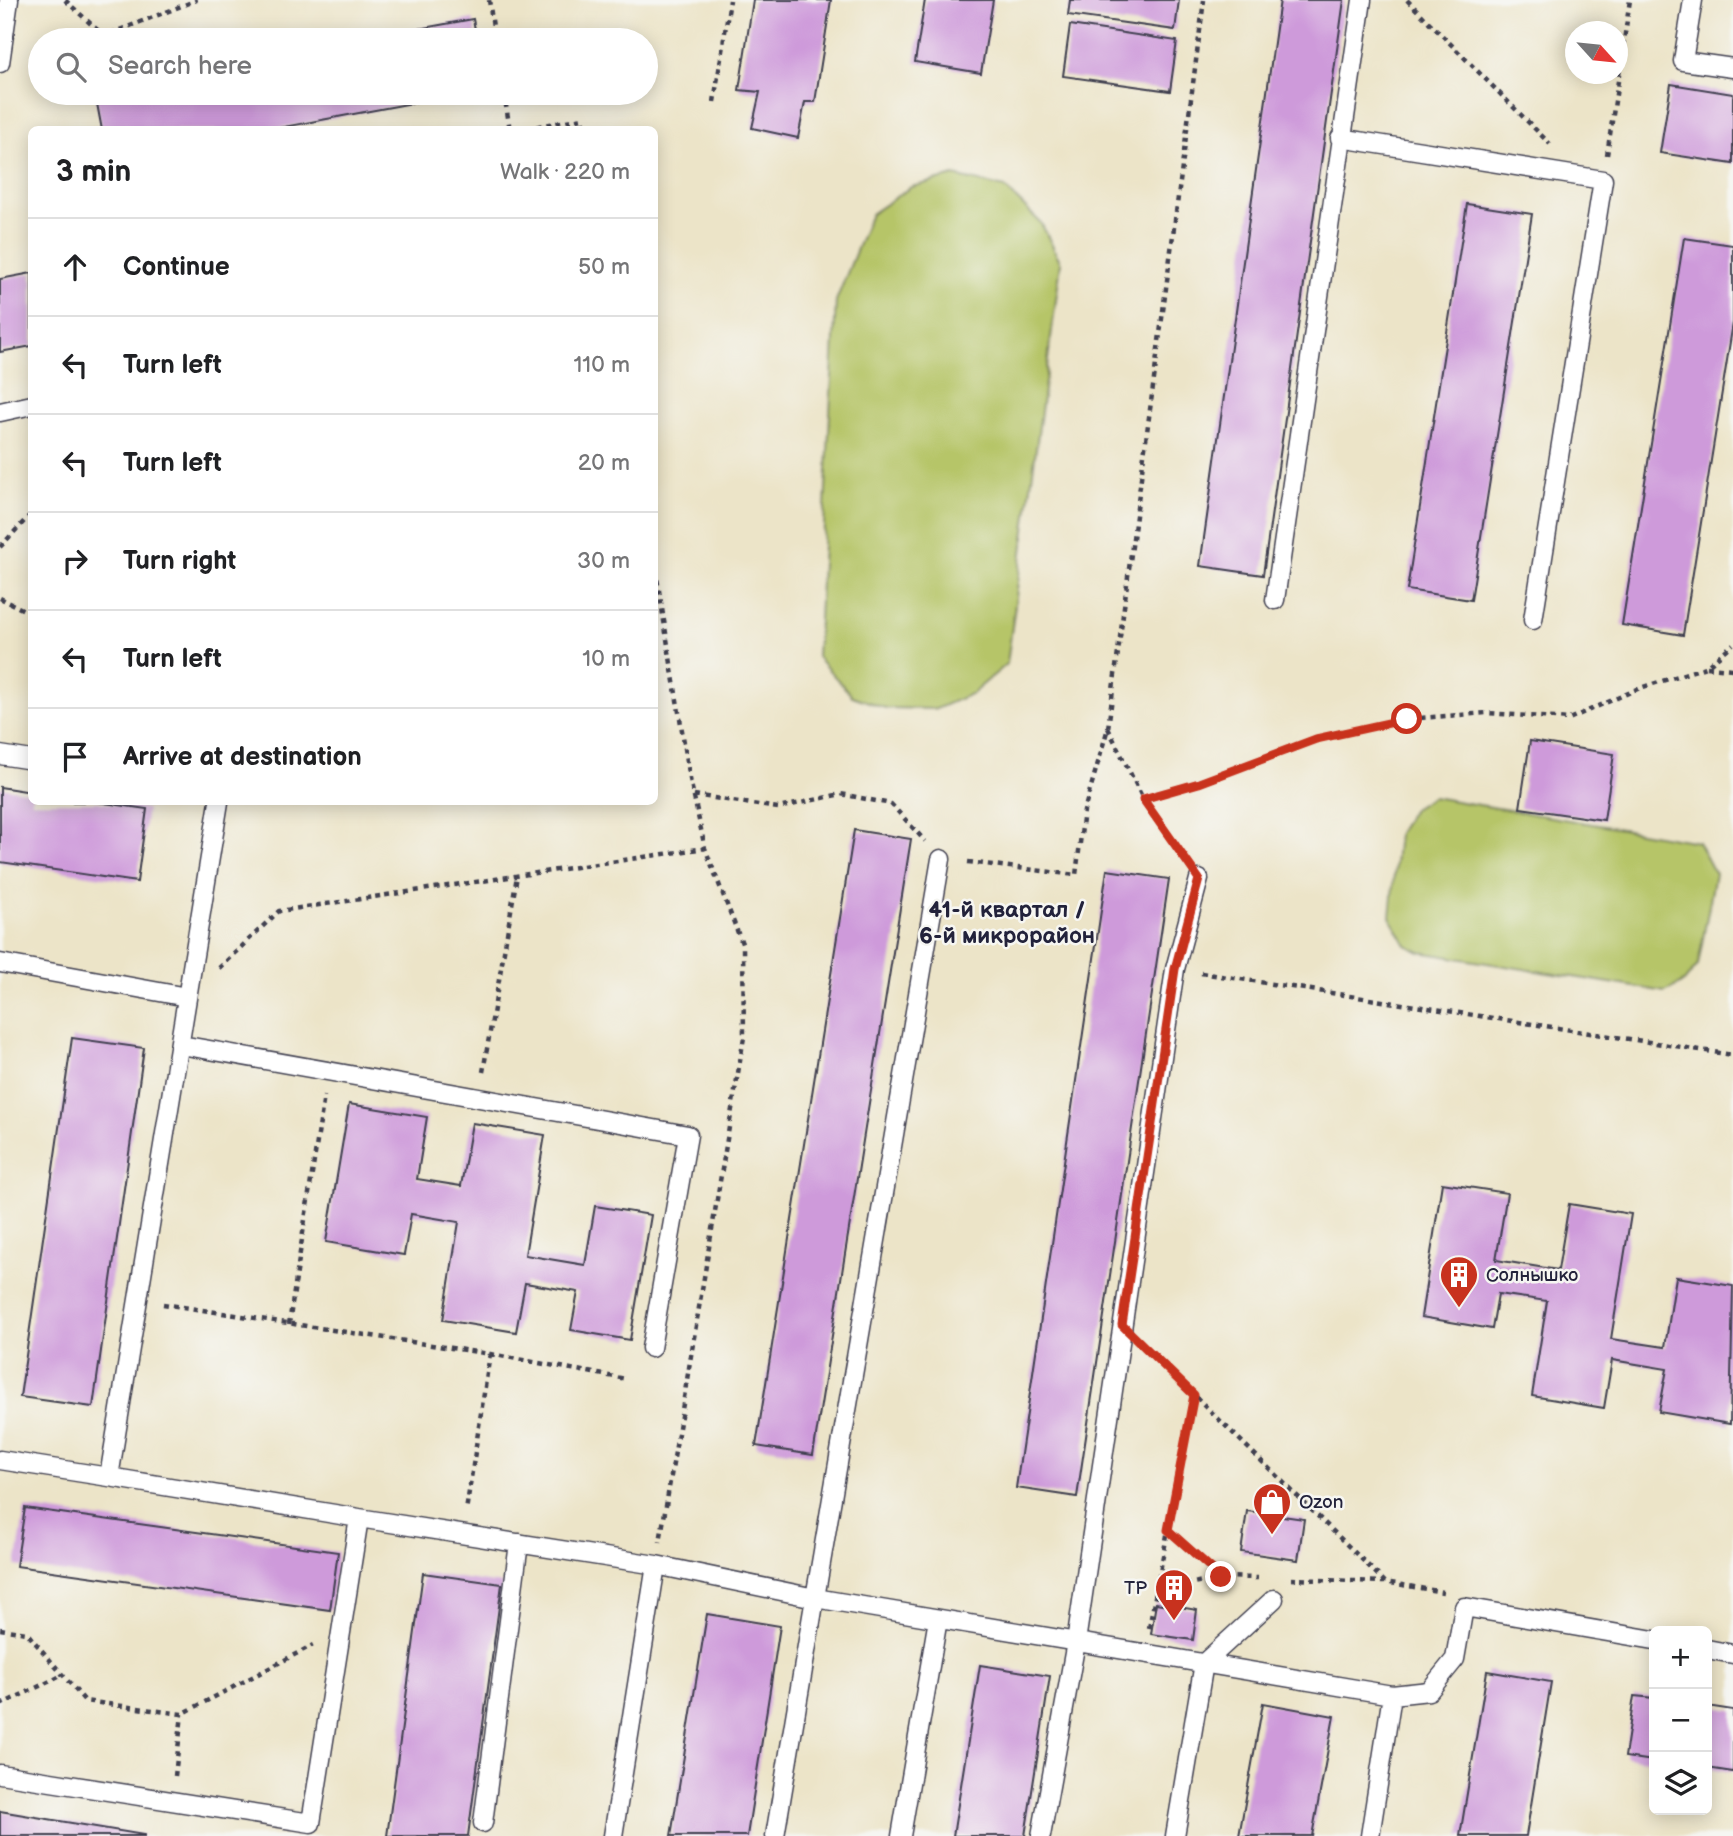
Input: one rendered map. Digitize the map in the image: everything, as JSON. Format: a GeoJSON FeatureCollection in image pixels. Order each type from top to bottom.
{"type":"FeatureCollection","features":[{"type":"Feature","properties":{"kind":"lane"},"geometry":{"type":"LineString","coordinates":[[0,63],[9,0]]}},
{"type":"Feature","properties":{"kind":"lane"},"geometry":{"type":"LineString","coordinates":[[1275,600],[1362,0]]}},
{"type":"Feature","properties":{"kind":"lane"},"geometry":{"type":"LineString","coordinates":[[1693,0],[1683,61],[1733,68]]}},
{"type":"Feature","properties":{"kind":"lane"},"geometry":{"type":"LineString","coordinates":[[1340,138],[1603,180],[1533,620]]}},
{"type":"Feature","properties":{"kind":"lane"},"geometry":{"type":"LineString","coordinates":[[0,412],[28,406]]}},
{"type":"Feature","properties":{"kind":"lane"},"geometry":{"type":"LineString","coordinates":[[0,755],[28,759]]}},
{"type":"Feature","properties":{"kind":"lane"},"geometry":{"type":"LineString","coordinates":[[109,1477],[219,805]]}},
{"type":"Feature","properties":{"kind":"lane"},"geometry":{"type":"LineString","coordinates":[[775,1836],[941,859]]}},
{"type":"Feature","properties":{"kind":"lane"},"geometry":{"type":"LineString","coordinates":[[1041,1836],[1076,1642],[1175,969],[1199,879]]}},
{"type":"Feature","properties":{"kind":"lane"},"geometry":{"type":"LineString","coordinates":[[0,963],[187,997]]}},
{"type":"Feature","properties":{"kind":"lane"},"geometry":{"type":"LineString","coordinates":[[181,1045],[688,1135],[651,1348]]}},
{"type":"Feature","properties":{"kind":"lane"},"geometry":{"type":"LineString","coordinates":[[0,1460],[656,1565],[816,1598],[1392,1695],[1429,1691],[1455,1659],[1464,1607],[1649,1639]]}},
{"type":"Feature","properties":{"kind":"lane"},"geometry":{"type":"LineString","coordinates":[[0,1774],[311,1824],[359,1518]]}},
{"type":"Feature","properties":{"kind":"lane"},"geometry":{"type":"LineString","coordinates":[[483,1823],[519,1543]]}},
{"type":"Feature","properties":{"kind":"lane"},"geometry":{"type":"LineString","coordinates":[[613,1836],[656,1565]]}},
{"type":"Feature","properties":{"kind":"lane"},"geometry":{"type":"LineString","coordinates":[[1175,1836],[1204,1663],[1274,1599]]}},
{"type":"Feature","properties":{"kind":"lane"},"geometry":{"type":"LineString","coordinates":[[901,1836],[938,1619]]}},
{"type":"Feature","properties":{"kind":"lane"},"geometry":{"type":"LineString","coordinates":[[1712,1650],[1733,1654]]}},
{"type":"Feature","properties":{"kind":"lane"},"geometry":{"type":"LineString","coordinates":[[1370,1836],[1392,1695]]}},
{"type":"Feature","properties":{"kind":"path"},"geometry":{"type":"LineString","coordinates":[[65,0],[95,28]]}},
{"type":"Feature","properties":{"kind":"path"},"geometry":{"type":"LineString","coordinates":[[125,28],[197,0]]}},
{"type":"Feature","properties":{"kind":"path"},"geometry":{"type":"LineString","coordinates":[[489,0],[493,28]]}},
{"type":"Feature","properties":{"kind":"path"},"geometry":{"type":"LineString","coordinates":[[714,102],[730,0]]}},
{"type":"Feature","properties":{"kind":"path"},"geometry":{"type":"LineString","coordinates":[[694,796],[778,808],[841,794],[891,804],[941,859],[1076,875],[1084,811],[1108,728],[1204,0]]}},
{"type":"Feature","properties":{"kind":"path"},"geometry":{"type":"LineString","coordinates":[[1408,0],[1583,177]]}},
{"type":"Feature","properties":{"kind":"path"},"geometry":{"type":"LineString","coordinates":[[1603,180],[1630,0]]}},
{"type":"Feature","properties":{"kind":"path"},"geometry":{"type":"LineString","coordinates":[[506,105],[509,126]]}},
{"type":"Feature","properties":{"kind":"path"},"geometry":{"type":"LineString","coordinates":[[539,126],[583,118],[584,126]]}},
{"type":"Feature","properties":{"kind":"path"},"geometry":{"type":"LineString","coordinates":[[0,547],[28,517]]}},
{"type":"Feature","properties":{"kind":"path"},"geometry":{"type":"LineString","coordinates":[[656,1565],[744,1037],[743,946],[705,848],[658,584]]}},
{"type":"Feature","properties":{"kind":"path"},"geometry":{"type":"LineString","coordinates":[[0,597],[28,612]]}},
{"type":"Feature","properties":{"kind":"path"},"geometry":{"type":"LineString","coordinates":[[1706,667],[1733,644]]}},
{"type":"Feature","properties":{"kind":"path"},"geometry":{"type":"LineString","coordinates":[[1143,799],[1199,783],[1316,739],[1407,719],[1487,713],[1569,719],[1640,688],[1706,667],[1733,669]]}},
{"type":"Feature","properties":{"kind":"path"},"geometry":{"type":"LineString","coordinates":[[1108,728],[1143,799],[1199,879]]}},
{"type":"Feature","properties":{"kind":"path"},"geometry":{"type":"LineString","coordinates":[[187,997],[279,911],[705,848]]}},
{"type":"Feature","properties":{"kind":"path"},"geometry":{"type":"LineString","coordinates":[[479,1098],[517,876]]}},
{"type":"Feature","properties":{"kind":"path"},"geometry":{"type":"LineString","coordinates":[[1175,969],[1733,1055]]}},
{"type":"Feature","properties":{"kind":"path"},"geometry":{"type":"LineString","coordinates":[[289,1324],[328,1071]]}},
{"type":"Feature","properties":{"kind":"path"},"geometry":{"type":"LineString","coordinates":[[138,1301],[490,1354],[626,1379]]}},
{"type":"Feature","properties":{"kind":"path"},"geometry":{"type":"LineString","coordinates":[[1122,1325],[1385,1582],[1453,1594]]}},
{"type":"Feature","properties":{"kind":"path"},"geometry":{"type":"LineString","coordinates":[[462,1534],[490,1354]]}},
{"type":"Feature","properties":{"kind":"path"},"geometry":{"type":"LineString","coordinates":[[1145,1653],[1194,1395]]}},
{"type":"Feature","properties":{"kind":"path"},"geometry":{"type":"LineString","coordinates":[[1168,1530],[1221,1577]]}},
{"type":"Feature","properties":{"kind":"path"},"geometry":{"type":"LineString","coordinates":[[0,1629],[27,1633],[85,1701],[182,1714],[341,1630]]}},
{"type":"Feature","properties":{"kind":"path"},"geometry":{"type":"LineString","coordinates":[[0,1705],[63,1675]]}},
{"type":"Feature","properties":{"kind":"path"},"geometry":{"type":"LineString","coordinates":[[172,1801],[182,1714]]}},
{"type":"Feature","properties":{"kind":"green space"},"geometry":{"type":"Polygon","coordinates":[[[954,176],[1005,188],[1041,223],[1061,263],[1007,664],[973,693],[936,709],[885,708],[852,696],[817,657],[836,301],[871,214],[911,187],[954,176]]]}},
{"type":"Feature","properties":{"kind":"green space"},"geometry":{"type":"Polygon","coordinates":[[[1432,797],[1698,842],[1715,874],[1698,965],[1684,982],[1665,992],[1420,952],[1406,945],[1390,917],[1398,833],[1413,809],[1432,797]]]}},
{"type":"Feature","properties":{"kind":"building"},"geometry":{"type":"Polygon","coordinates":[[[753,0],[831,0],[815,102],[805,102],[798,138],[752,128],[760,92],[739,90],[753,0]]]}},
{"type":"Feature","properties":{"kind":"building"},"geometry":{"type":"Polygon","coordinates":[[[925,0],[993,0],[981,73],[915,62],[925,0]]]}},
{"type":"Feature","properties":{"kind":"building"},"geometry":{"type":"Polygon","coordinates":[[[1070,0],[1179,0],[1175,30],[1068,15],[1070,0]]]}},
{"type":"Feature","properties":{"kind":"building"},"geometry":{"type":"Polygon","coordinates":[[[1280,0],[1344,0],[1263,575],[1200,566],[1280,0]]]}},
{"type":"Feature","properties":{"kind":"building"},"geometry":{"type":"Polygon","coordinates":[[[473,19],[475,28],[424,28],[473,19]]]}},
{"type":"Feature","properties":{"kind":"building"},"geometry":{"type":"Polygon","coordinates":[[[1070,25],[1177,41],[1170,91],[1063,76],[1070,25]]]}},
{"type":"Feature","properties":{"kind":"building"},"geometry":{"type":"Polygon","coordinates":[[[1671,84],[1733,94],[1733,164],[1660,153],[1671,84]]]}},
{"type":"Feature","properties":{"kind":"building"},"geometry":{"type":"Polygon","coordinates":[[[97,105],[402,105],[289,126],[101,126],[97,105]]]}},
{"type":"Feature","properties":{"kind":"building"},"geometry":{"type":"Polygon","coordinates":[[[1467,204],[1532,214],[1471,600],[1407,590],[1467,204]]]}},
{"type":"Feature","properties":{"kind":"building"},"geometry":{"type":"Polygon","coordinates":[[[1684,238],[1733,245],[1733,323],[1683,635],[1622,625],[1684,238]]]}},
{"type":"Feature","properties":{"kind":"building"},"geometry":{"type":"Polygon","coordinates":[[[28,274],[28,347],[0,352],[0,279],[28,274]]]}},
{"type":"Feature","properties":{"kind":"building"},"geometry":{"type":"Polygon","coordinates":[[[1530,741],[1614,754],[1604,820],[1520,808],[1530,741]]]}},
{"type":"Feature","properties":{"kind":"building"},"geometry":{"type":"Polygon","coordinates":[[[0,787],[28,791],[28,805],[118,805],[147,809],[137,882],[0,862],[0,787]]]}},
{"type":"Feature","properties":{"kind":"building"},"geometry":{"type":"Polygon","coordinates":[[[854,830],[911,839],[813,1455],[756,1446],[854,830]]]}},
{"type":"Feature","properties":{"kind":"building"},"geometry":{"type":"Polygon","coordinates":[[[1107,870],[1169,879],[1077,1497],[1016,1488],[1107,870]]]}},
{"type":"Feature","properties":{"kind":"building"},"geometry":{"type":"Polygon","coordinates":[[[72,1038],[144,1048],[93,1407],[20,1397],[72,1038]]]}},
{"type":"Feature","properties":{"kind":"building"},"geometry":{"type":"Polygon","coordinates":[[[349,1104],[427,1117],[417,1179],[461,1186],[472,1123],[545,1135],[525,1255],[585,1265],[595,1206],[651,1215],[630,1340],[571,1330],[578,1292],[525,1283],[516,1332],[443,1320],[459,1222],[411,1214],[404,1255],[326,1242],[349,1104]]]}},
{"type":"Feature","properties":{"kind":"building","name":"Солнышко"},"geometry":{"type":"Polygon","coordinates":[[[1442,1183],[1507,1193],[1496,1260],[1558,1270],[1569,1204],[1631,1214],[1611,1339],[1665,1347],[1676,1277],[1733,1286],[1730,1424],[1659,1412],[1667,1369],[1612,1360],[1604,1408],[1532,1396],[1547,1301],[1498,1294],[1492,1329],[1421,1317],[1442,1183]]]}},
{"type":"Feature","properties":{"kind":"building"},"geometry":{"type":"Polygon","coordinates":[[[25,1508],[338,1552],[330,1610],[16,1566],[25,1508]]]}},
{"type":"Feature","properties":{"kind":"building","name":"Ozon"},"geometry":{"type":"Polygon","coordinates":[[[1247,1511],[1304,1519],[1298,1560],[1241,1552],[1247,1511]]]}},
{"type":"Feature","properties":{"kind":"building"},"geometry":{"type":"Polygon","coordinates":[[[423,1573],[502,1584],[468,1836],[387,1836],[423,1573]]]}},
{"type":"Feature","properties":{"kind":"building","name":"ТР"},"geometry":{"type":"Polygon","coordinates":[[[1156,1603],[1197,1610],[1193,1640],[1151,1634],[1156,1603]]]}},
{"type":"Feature","properties":{"kind":"building"},"geometry":{"type":"Polygon","coordinates":[[[707,1614],[780,1626],[747,1836],[671,1836],[707,1614]]]}},
{"type":"Feature","properties":{"kind":"building"},"geometry":{"type":"Polygon","coordinates":[[[980,1665],[1050,1676],[1025,1836],[953,1836],[980,1665]]]}},
{"type":"Feature","properties":{"kind":"building"},"geometry":{"type":"Polygon","coordinates":[[[1487,1671],[1551,1682],[1526,1836],[1460,1836],[1487,1671]]]}},
{"type":"Feature","properties":{"kind":"building"},"geometry":{"type":"Polygon","coordinates":[[[1634,1696],[1649,1698],[1649,1760],[1625,1757],[1634,1696]]]}},
{"type":"Feature","properties":{"kind":"building"},"geometry":{"type":"Polygon","coordinates":[[[1263,1703],[1334,1716],[1312,1836],[1239,1836],[1263,1703]]]}},
{"type":"Feature","properties":{"kind":"building"},"geometry":{"type":"Polygon","coordinates":[[[1712,1707],[1733,1710],[1733,1772],[1712,1769],[1712,1707]]]}},
{"type":"Feature","properties":{"kind":"building"},"geometry":{"type":"Polygon","coordinates":[[[0,1811],[144,1835],[144,1836],[0,1836],[0,1811]]]}},
{"type":"Feature","properties":{"kind":"place","name":"Солнышко"},"geometry":{"type":"Point","coordinates":[1459,1309]}},
{"type":"Feature","properties":{"kind":"place","name":"Ozon"},"geometry":{"type":"Point","coordinates":[1272,1536]}},
{"type":"Feature","properties":{"kind":"place","name":"ТР"},"geometry":{"type":"Point","coordinates":[1174,1622]}},
{"type":"Feature","properties":{"kind":"district","name":"41-й квартал / 6-й микрорайон"},"geometry":{"type":"Point","coordinates":[1007,923]}},
{"type":"Feature","properties":{"kind":"route"},"geometry":{"type":"LineString","coordinates":[[1221,1577],[1168,1530],[1194,1395],[1122,1325],[1175,969],[1199,879],[1143,799],[1199,783],[1316,739],[1407,719]]}}]}
